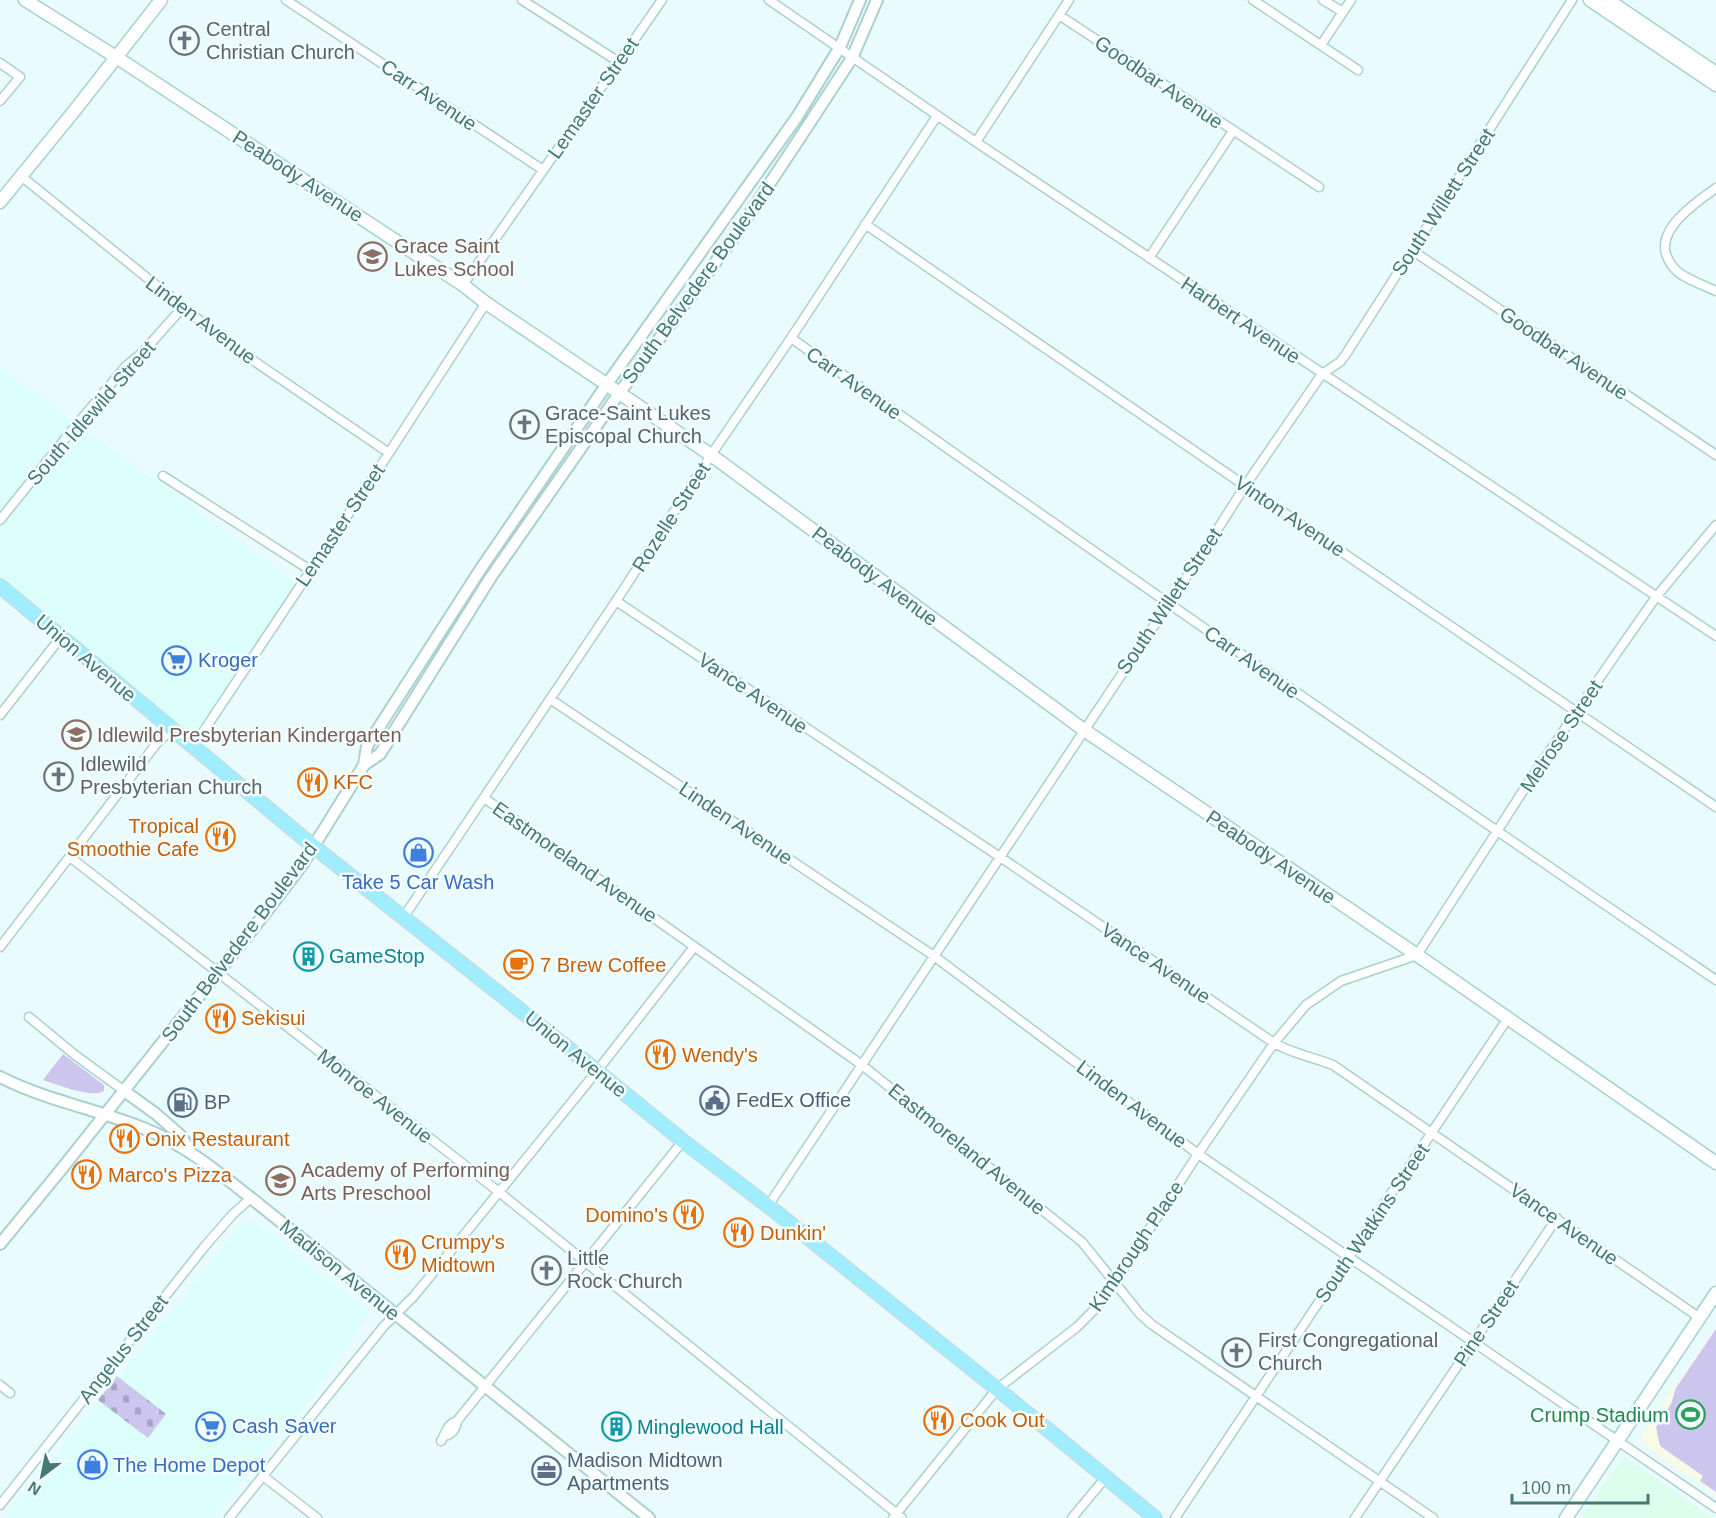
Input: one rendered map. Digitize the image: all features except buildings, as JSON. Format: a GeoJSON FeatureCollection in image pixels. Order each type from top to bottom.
{"type":"FeatureCollection","features":[{"type":"Feature","properties":{"kind":"main road","name":"Peabody Avenue"},"geometry":{"type":"LineString","coordinates":[[25,0],[116,57],[463,285],[486,303],[711,455],[1084,730],[1417,955],[1716,1163]]}},
{"type":"Feature","properties":{"kind":"main road"},"geometry":{"type":"LineString","coordinates":[[0,202],[161,0]]}},
{"type":"Feature","properties":{"kind":"main road"},"geometry":{"type":"LineString","coordinates":[[1590,0],[1716,85]]}},
{"type":"Feature","properties":{"kind":"main road"},"geometry":{"type":"LineString","coordinates":[[1608,0],[1716,73]]}},
{"type":"Feature","properties":{"kind":"main road","name":"Union Avenue"},"geometry":{"type":"LineString","coordinates":[[0,586],[403,918],[768,1206],[1155,1518]]}},
{"type":"Feature","properties":{"kind":"main road"},"geometry":{"type":"LineString","coordinates":[[1566,1518],[1716,1293]]}},
{"type":"Feature","properties":{"kind":"street","name":"Carr Avenue"},"geometry":{"type":"LineString","coordinates":[[286,0],[543,170]]}},
{"type":"Feature","properties":{"kind":"street"},"geometry":{"type":"LineString","coordinates":[[522,0],[619,62]]}},
{"type":"Feature","properties":{"kind":"street","name":"Lemaster Street"},"geometry":{"type":"LineString","coordinates":[[463,285],[662,0]]}},
{"type":"Feature","properties":{"kind":"street","name":"Harbert Avenue"},"geometry":{"type":"LineString","coordinates":[[769,0],[937,116],[1716,636]]}},
{"type":"Feature","properties":{"kind":"street","name":"South Belvedere Boulevard"},"geometry":{"type":"LineString","coordinates":[[0,1244],[295,874],[364,765],[367,746],[480,570],[607,384],[797,117],[840,47],[860,0]]}},
{"type":"Feature","properties":{"kind":"street","name":"South Belvedere Boulevard"},"geometry":{"type":"LineString","coordinates":[[364,765],[380,754],[491,578],[620,393],[736,233],[852,58],[877,0]]}},
{"type":"Feature","properties":{"kind":"street"},"geometry":{"type":"LineString","coordinates":[[976,142],[1069,0]]}},
{"type":"Feature","properties":{"kind":"street"},"geometry":{"type":"LineString","coordinates":[[1253,0],[1265,3],[1358,70]]}},
{"type":"Feature","properties":{"kind":"street"},"geometry":{"type":"LineString","coordinates":[[1323,0],[1343,12]]}},
{"type":"Feature","properties":{"kind":"street"},"geometry":{"type":"LineString","coordinates":[[1321,45],[1351,0]]}},
{"type":"Feature","properties":{"kind":"street","name":"South Willett Street"},"geometry":{"type":"LineString","coordinates":[[768,1206],[1245,486],[1322,374],[1340,362],[1346,354],[1572,0]]}},
{"type":"Feature","properties":{"kind":"street","name":"Goodbar Avenue"},"geometry":{"type":"LineString","coordinates":[[1059,15],[1319,187]]}},
{"type":"Feature","properties":{"kind":"street"},"geometry":{"type":"LineString","coordinates":[[0,63],[20,76],[0,101]]}},
{"type":"Feature","properties":{"kind":"street","name":"Rozelle Street"},"geometry":{"type":"LineString","coordinates":[[403,918],[937,116]]}},
{"type":"Feature","properties":{"kind":"street"},"geometry":{"type":"LineString","coordinates":[[1149,258],[1233,131]]}},
{"type":"Feature","properties":{"kind":"street","name":"Linden Avenue"},"geometry":{"type":"LineString","coordinates":[[21,176],[229,344],[389,453]]}},
{"type":"Feature","properties":{"kind":"street"},"geometry":{"type":"LineString","coordinates":[[1716,188],[1678,219],[1667,234],[1664,247],[1669,263],[1681,274],[1716,291]]}},
{"type":"Feature","properties":{"kind":"street"},"geometry":{"type":"LineString","coordinates":[[722,223],[736,233]]}},
{"type":"Feature","properties":{"kind":"street","name":"Vinton Avenue"},"geometry":{"type":"LineString","coordinates":[[865,224],[1716,807]]}},
{"type":"Feature","properties":{"kind":"street","name":"Goodbar Avenue"},"geometry":{"type":"LineString","coordinates":[[1413,250],[1716,455]]}},
{"type":"Feature","properties":{"kind":"street","name":"Lemaster Street"},"geometry":{"type":"LineString","coordinates":[[193,747],[486,303]]}},
{"type":"Feature","properties":{"kind":"street","name":"South Idlewild Street"},"geometry":{"type":"LineString","coordinates":[[0,520],[126,366],[143,352],[182,308]]}},
{"type":"Feature","properties":{"kind":"street","name":"Carr Avenue"},"geometry":{"type":"LineString","coordinates":[[791,338],[1168,604],[1497,832],[1716,980]]}},
{"type":"Feature","properties":{"kind":"street"},"geometry":{"type":"LineString","coordinates":[[163,476],[310,570]]}},
{"type":"Feature","properties":{"kind":"street","name":"Melrose Street"},"geometry":{"type":"LineString","coordinates":[[1417,955],[1577,712],[1656,597],[1716,525]]}},
{"type":"Feature","properties":{"kind":"street","name":"Vance Avenue"},"geometry":{"type":"LineString","coordinates":[[616,601],[1274,1043],[1289,1051],[1333,1065],[1700,1318]]}},
{"type":"Feature","properties":{"kind":"street"},"geometry":{"type":"LineString","coordinates":[[0,715],[61,637]]}},
{"type":"Feature","properties":{"kind":"street","name":"Linden Avenue"},"geometry":{"type":"LineString","coordinates":[[550,699],[934,956],[1198,1154],[1716,1508]]}},
{"type":"Feature","properties":{"kind":"street"},"geometry":{"type":"LineString","coordinates":[[0,947],[157,743],[172,729]]}},
{"type":"Feature","properties":{"kind":"street","name":"Eastmoreland Avenue"},"geometry":{"type":"LineString","coordinates":[[484,798],[862,1065],[1082,1242],[1140,1314],[1151,1324],[1433,1518]]}},
{"type":"Feature","properties":{"kind":"street","name":"Monroe Avenue"},"geometry":{"type":"LineString","coordinates":[[70,857],[499,1192],[897,1517]]}},
{"type":"Feature","properties":{"kind":"street"},"geometry":{"type":"LineString","coordinates":[[229,1518],[384,1326],[414,1296],[499,1192],[694,947]]}},
{"type":"Feature","properties":{"kind":"street","name":"Kimbrough Place"},"geometry":{"type":"LineString","coordinates":[[897,1517],[997,1389],[1077,1328],[1094,1310],[1274,1043],[1306,1005],[1341,981],[1417,955]]}},
{"type":"Feature","properties":{"kind":"street"},"geometry":{"type":"LineString","coordinates":[[29,1017],[75,1055],[180,1134],[192,1153]]}},
{"type":"Feature","properties":{"kind":"street","name":"South Watkins Street"},"geometry":{"type":"LineString","coordinates":[[1175,1518],[1508,1018]]}},
{"type":"Feature","properties":{"kind":"street","name":"Madison Avenue"},"geometry":{"type":"LineString","coordinates":[[0,1077],[38,1093],[105,1114],[165,1137],[192,1153],[649,1518]]}},
{"type":"Feature","properties":{"kind":"street"},"geometry":{"type":"LineString","coordinates":[[442,1438],[446,1429],[451,1423],[457,1421],[683,1141]]}},
{"type":"Feature","properties":{"kind":"street","name":"Angelus Street"},"geometry":{"type":"LineString","coordinates":[[0,1505],[205,1246],[233,1214],[251,1198]]}},
{"type":"Feature","properties":{"kind":"street","name":"Pine Street"},"geometry":{"type":"LineString","coordinates":[[1355,1518],[1557,1218]]}},
{"type":"Feature","properties":{"kind":"street"},"geometry":{"type":"LineString","coordinates":[[0,1385],[10,1393]]}},
{"type":"Feature","properties":{"kind":"street"},"geometry":{"type":"LineString","coordinates":[[263,1476],[317,1518]]}},
{"type":"Feature","properties":{"kind":"street"},"geometry":{"type":"LineString","coordinates":[[1072,1518],[1106,1477]]}},
{"type":"Feature","properties":{"kind":"shaded area"},"geometry":{"type":"Polygon","coordinates":[[[0,367],[297,584],[191,745],[0,599],[0,367]]]}},
{"type":"Feature","properties":{"kind":"shaded area"},"geometry":{"type":"Polygon","coordinates":[[[249,1220],[256,1223],[370,1313],[307,1402],[212,1518],[5,1518],[242,1223],[249,1220]]]}},
{"type":"Feature","properties":{"kind":"shaded area","name":"Crump Stadium"},"geometry":{"type":"Polygon","coordinates":[[[1716,1329],[1716,1495],[1645,1446],[1642,1438],[1643,1433],[1716,1329]]]}},
{"type":"Feature","properties":{"kind":"shaded area"},"geometry":{"type":"Polygon","coordinates":[[[1624,1456],[1626,1458],[1713,1518],[1581,1518],[1624,1456]]]}},
{"type":"Feature","properties":{"kind":"green space"},"geometry":{"type":"Polygon","coordinates":[[[63,1054],[104,1085],[104,1091],[83,1092],[43,1080],[63,1054]]]}},
{"type":"Feature","properties":{"kind":"green space","name":"Crump Stadium"},"geometry":{"type":"Polygon","coordinates":[[[1716,1329],[1716,1492],[1700,1481],[1703,1476],[1660,1446],[1656,1427],[1671,1404],[1676,1388],[1716,1329]]]}},
{"type":"Feature","properties":{"kind":"green space"},"geometry":{"type":"Polygon","coordinates":[[[117,1376],[166,1414],[148,1438],[98,1400],[117,1376]]]}},
{"type":"Feature","properties":{"kind":"place","name":"Central Christian Church"},"geometry":{"type":"Point","coordinates":[185,41]}},
{"type":"Feature","properties":{"kind":"place","name":"Grace Saint Lukes School"},"geometry":{"type":"Point","coordinates":[373,257]}},
{"type":"Feature","properties":{"kind":"place","name":"Grace-Saint Lukes Episcopal Church"},"geometry":{"type":"Point","coordinates":[524,425]}},
{"type":"Feature","properties":{"kind":"place","name":"Kroger"},"geometry":{"type":"Point","coordinates":[177,660]}},
{"type":"Feature","properties":{"kind":"place","name":"Idlewild Presbyterian Kindergarten"},"geometry":{"type":"Point","coordinates":[76,735]}},
{"type":"Feature","properties":{"kind":"place","name":"Idlewild Presbyterian Church"},"geometry":{"type":"Point","coordinates":[59,776]}},
{"type":"Feature","properties":{"kind":"place","name":"KFC"},"geometry":{"type":"Point","coordinates":[312,782]}},
{"type":"Feature","properties":{"kind":"place","name":"Tropical Smoothie Cafe"},"geometry":{"type":"Point","coordinates":[220,837]}},
{"type":"Feature","properties":{"kind":"place","name":"Take 5 Car Wash"},"geometry":{"type":"Point","coordinates":[418,852]}},
{"type":"Feature","properties":{"kind":"place","name":"GameStop"},"geometry":{"type":"Point","coordinates":[308,956]}},
{"type":"Feature","properties":{"kind":"place","name":"7 Brew Coffee"},"geometry":{"type":"Point","coordinates":[519,965]}},
{"type":"Feature","properties":{"kind":"place","name":"Sekisui"},"geometry":{"type":"Point","coordinates":[220,1018]}},
{"type":"Feature","properties":{"kind":"place","name":"Wendy's"},"geometry":{"type":"Point","coordinates":[661,1055]}},
{"type":"Feature","properties":{"kind":"place","name":"FedEx Office"},"geometry":{"type":"Point","coordinates":[715,1100]}},
{"type":"Feature","properties":{"kind":"place","name":"BP"},"geometry":{"type":"Point","coordinates":[183,1102]}},
{"type":"Feature","properties":{"kind":"place","name":"Onix Restaurant"},"geometry":{"type":"Point","coordinates":[124,1139]}},
{"type":"Feature","properties":{"kind":"place","name":"Marco's Pizza"},"geometry":{"type":"Point","coordinates":[87,1175]}},
{"type":"Feature","properties":{"kind":"place","name":"Academy of Performing Arts Preschool"},"geometry":{"type":"Point","coordinates":[280,1181]}},
{"type":"Feature","properties":{"kind":"place","name":"Domino's"},"geometry":{"type":"Point","coordinates":[689,1215]}},
{"type":"Feature","properties":{"kind":"place","name":"Dunkin'"},"geometry":{"type":"Point","coordinates":[739,1233]}},
{"type":"Feature","properties":{"kind":"place","name":"Crumpy's Midtown"},"geometry":{"type":"Point","coordinates":[400,1254]}},
{"type":"Feature","properties":{"kind":"place","name":"Little Rock Church"},"geometry":{"type":"Point","coordinates":[546,1270]}},
{"type":"Feature","properties":{"kind":"place","name":"First Congregational Church"},"geometry":{"type":"Point","coordinates":[1237,1352]}},
{"type":"Feature","properties":{"kind":"place","name":"Crump Stadium"},"geometry":{"type":"Point","coordinates":[1690,1415]}},
{"type":"Feature","properties":{"kind":"place","name":"Cook Out"},"geometry":{"type":"Point","coordinates":[939,1420]}},
{"type":"Feature","properties":{"kind":"place","name":"Cash Saver"},"geometry":{"type":"Point","coordinates":[211,1426]}},
{"type":"Feature","properties":{"kind":"place","name":"Minglewood Hall"},"geometry":{"type":"Point","coordinates":[616,1427]}},
{"type":"Feature","properties":{"kind":"place","name":"The Home Depot"},"geometry":{"type":"Point","coordinates":[92,1465]}},
{"type":"Feature","properties":{"kind":"place","name":"Madison Midtown Apartments"},"geometry":{"type":"Point","coordinates":[546,1471]}}]}
